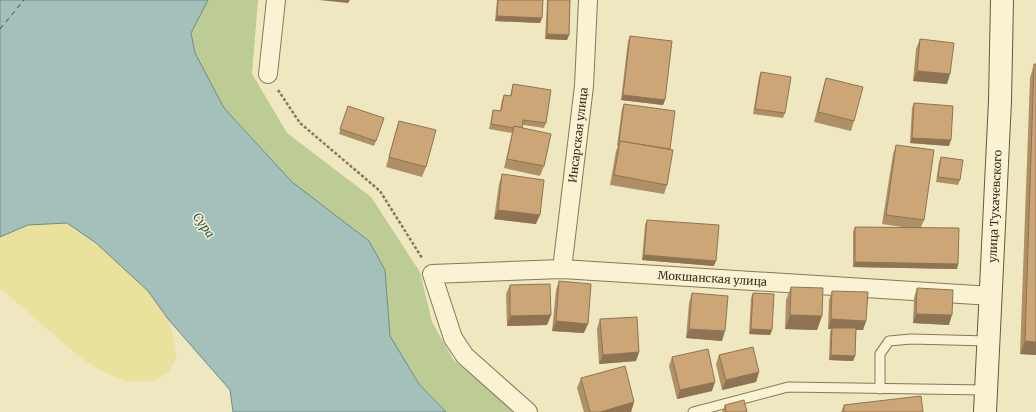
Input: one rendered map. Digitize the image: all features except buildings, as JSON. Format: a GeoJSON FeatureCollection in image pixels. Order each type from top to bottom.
{"type":"FeatureCollection","features":[{"type":"Feature","properties":{"kind":"main road","name":"улица Тухачевского"},"geometry":{"type":"LineString","coordinates":[[985,412],[988,341],[992,296],[1000,101],[1002,0]]}},
{"type":"Feature","properties":{"kind":"street"},"geometry":{"type":"LineString","coordinates":[[268,74],[276,0]]}},
{"type":"Feature","properties":{"kind":"street","name":"Инсарская улица"},"geometry":{"type":"LineString","coordinates":[[562,269],[584,86],[588,0]]}},
{"type":"Feature","properties":{"kind":"street","name":"Мокшанская улица"},"geometry":{"type":"LineString","coordinates":[[432,274],[562,269],[992,296]]}},
{"type":"Feature","properties":{"kind":"street"},"geometry":{"type":"LineString","coordinates":[[432,274],[453,338],[465,356],[528,412]]}},
{"type":"Feature","properties":{"kind":"lane"},"geometry":{"type":"LineString","coordinates":[[880,389],[880,354],[889,341],[911,339],[988,341]]}},
{"type":"Feature","properties":{"kind":"lane"},"geometry":{"type":"LineString","coordinates":[[693,412],[788,387],[986,390]]}},
{"type":"Feature","properties":{"kind":"path"},"geometry":{"type":"LineString","coordinates":[[268,74],[300,123],[380,191],[432,274]]}},
{"type":"Feature","properties":{"kind":"green space"},"geometry":{"type":"Polygon","coordinates":[[[208,0],[258,0],[252,74],[287,133],[371,197],[420,272],[432,322],[453,359],[514,412],[446,412],[419,384],[390,336],[385,270],[369,241],[292,182],[224,108],[195,53],[191,33],[208,0]]]}},
{"type":"Feature","properties":{"kind":"sand"},"geometry":{"type":"Polygon","coordinates":[[[67,223],[122,265],[147,290],[167,318],[172,331],[177,357],[169,371],[154,381],[125,381],[100,370],[81,358],[0,288],[0,237],[28,225],[67,223]]]}},
{"type":"Feature","properties":{"kind":"water","name":"Сура"},"geometry":{"type":"Polygon","coordinates":[[[0,0],[208,0],[191,33],[195,53],[224,108],[292,182],[369,241],[385,270],[390,336],[419,384],[446,412],[233,412],[230,390],[168,319],[148,291],[96,243],[67,223],[28,225],[0,237],[0,0]]]}},
{"type":"Feature","properties":{"kind":"ferry route"},"geometry":{"type":"LineString","coordinates":[[0,29],[24,0]]}}]}
